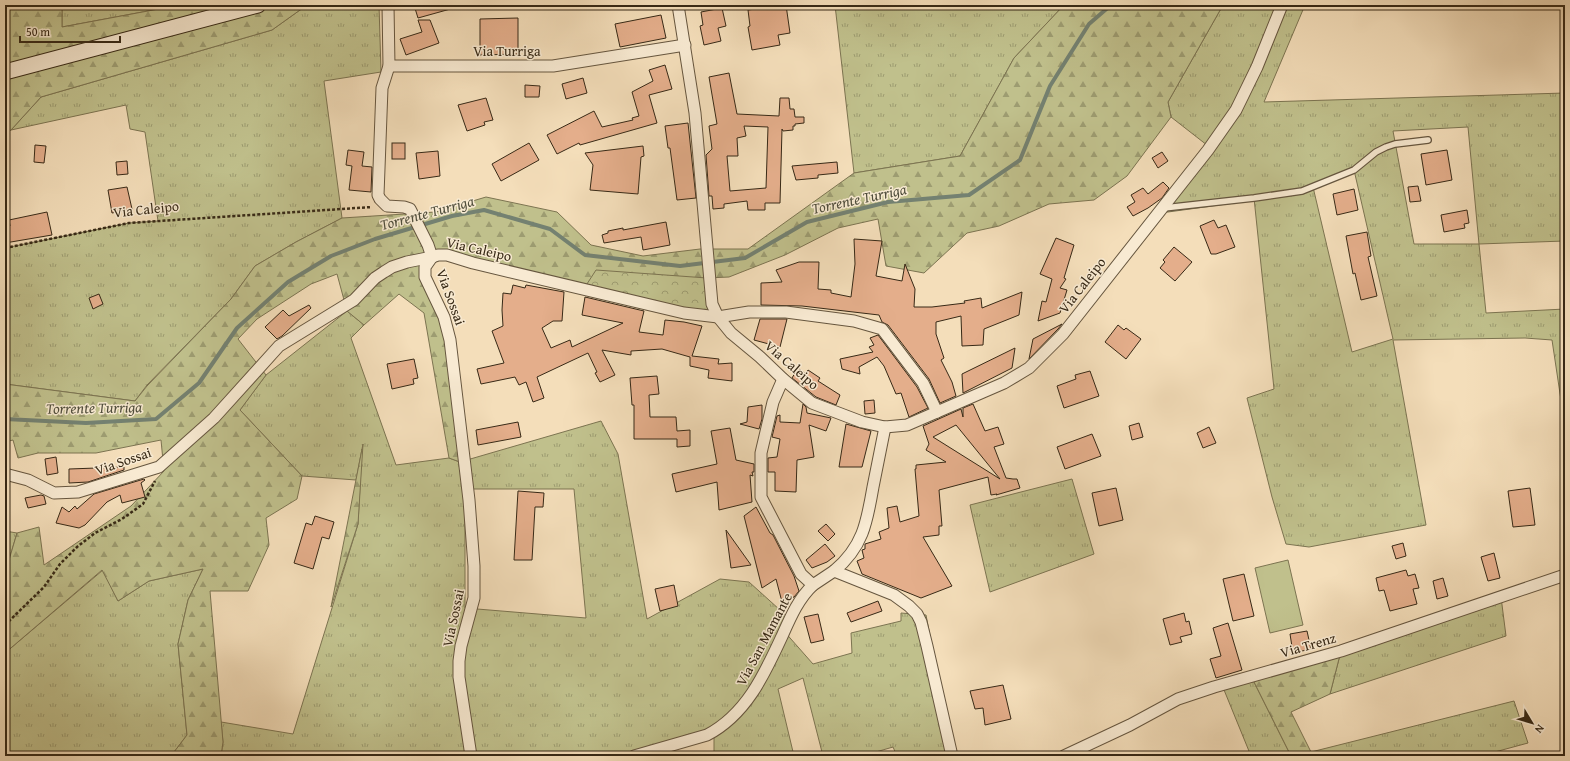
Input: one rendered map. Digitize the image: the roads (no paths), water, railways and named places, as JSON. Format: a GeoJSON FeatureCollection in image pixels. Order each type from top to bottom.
{"type":"FeatureCollection","features":[{"type":"Feature","properties":{"kind":"main road"},"geometry":{"type":"LineString","coordinates":[[5,72],[258,5]]}},
{"type":"Feature","properties":{"kind":"street"},"geometry":{"type":"LineString","coordinates":[[388,5],[389,66]]}},
{"type":"Feature","properties":{"kind":"street"},"geometry":{"type":"LineString","coordinates":[[678,5],[695,113],[712,304],[718,317],[749,312],[786,312],[854,320],[882,329],[923,383],[937,412]]}},
{"type":"Feature","properties":{"kind":"street","name":"Via Caleipo"},"geometry":{"type":"LineString","coordinates":[[389,66],[382,88],[378,195],[387,206],[407,208],[414,215],[428,245],[432,258],[442,254],[473,263],[684,314],[718,317],[731,333],[812,403],[862,422],[885,426],[907,425],[1004,382],[1029,368],[1062,334],[1208,150],[1236,110],[1257,67],[1282,5]]}},
{"type":"Feature","properties":{"kind":"street","name":"Via Turriga"},"geometry":{"type":"LineString","coordinates":[[389,66],[553,66],[685,45]]}},
{"type":"Feature","properties":{"kind":"street","name":"Via Sossai"},"geometry":{"type":"LineString","coordinates":[[5,474],[28,480],[54,493],[78,492],[159,467],[214,418],[279,346],[354,300],[375,278],[392,267],[407,262],[432,258]]}},
{"type":"Feature","properties":{"kind":"street","name":"Via Sossai"},"geometry":{"type":"LineString","coordinates":[[432,258],[425,267],[424,272],[427,282],[444,317],[450,340],[474,566],[474,598],[461,646],[459,666],[459,677],[471,756]]}},
{"type":"Feature","properties":{"kind":"street","name":"Via San Mamante"},"geometry":{"type":"LineString","coordinates":[[783,379],[773,402],[761,453],[761,497],[801,574],[813,584]]}},
{"type":"Feature","properties":{"kind":"street","name":"Via San Mamante"},"geometry":{"type":"LineString","coordinates":[[634,756],[707,735],[717,730],[742,707],[759,684],[801,598],[813,584],[842,564],[854,550],[865,530],[885,426]]}},
{"type":"Feature","properties":{"kind":"street"},"geometry":{"type":"LineString","coordinates":[[834,570],[894,595],[917,614],[926,639],[952,756]]}},
{"type":"Feature","properties":{"kind":"street","name":"Via Trenz"},"geometry":{"type":"LineString","coordinates":[[1064,756],[1130,725],[1178,699],[1341,651],[1565,575]]}},
{"type":"Feature","properties":{"kind":"lane"},"geometry":{"type":"LineString","coordinates":[[1162,208],[1302,191],[1354,170],[1376,152],[1386,147],[1395,144],[1428,140]]}},
{"type":"Feature","properties":{"kind":"waterway","name":"Torrente Turriga"},"geometry":{"type":"LineString","coordinates":[[5,419],[86,423],[156,419],[199,383],[237,328],[288,282],[331,256],[375,239],[452,216],[484,210],[550,229],[585,255],[680,266],[745,258],[807,222],[888,202],[969,195],[1020,160],[1050,86],[1089,24],[1111,5]]}}]}
